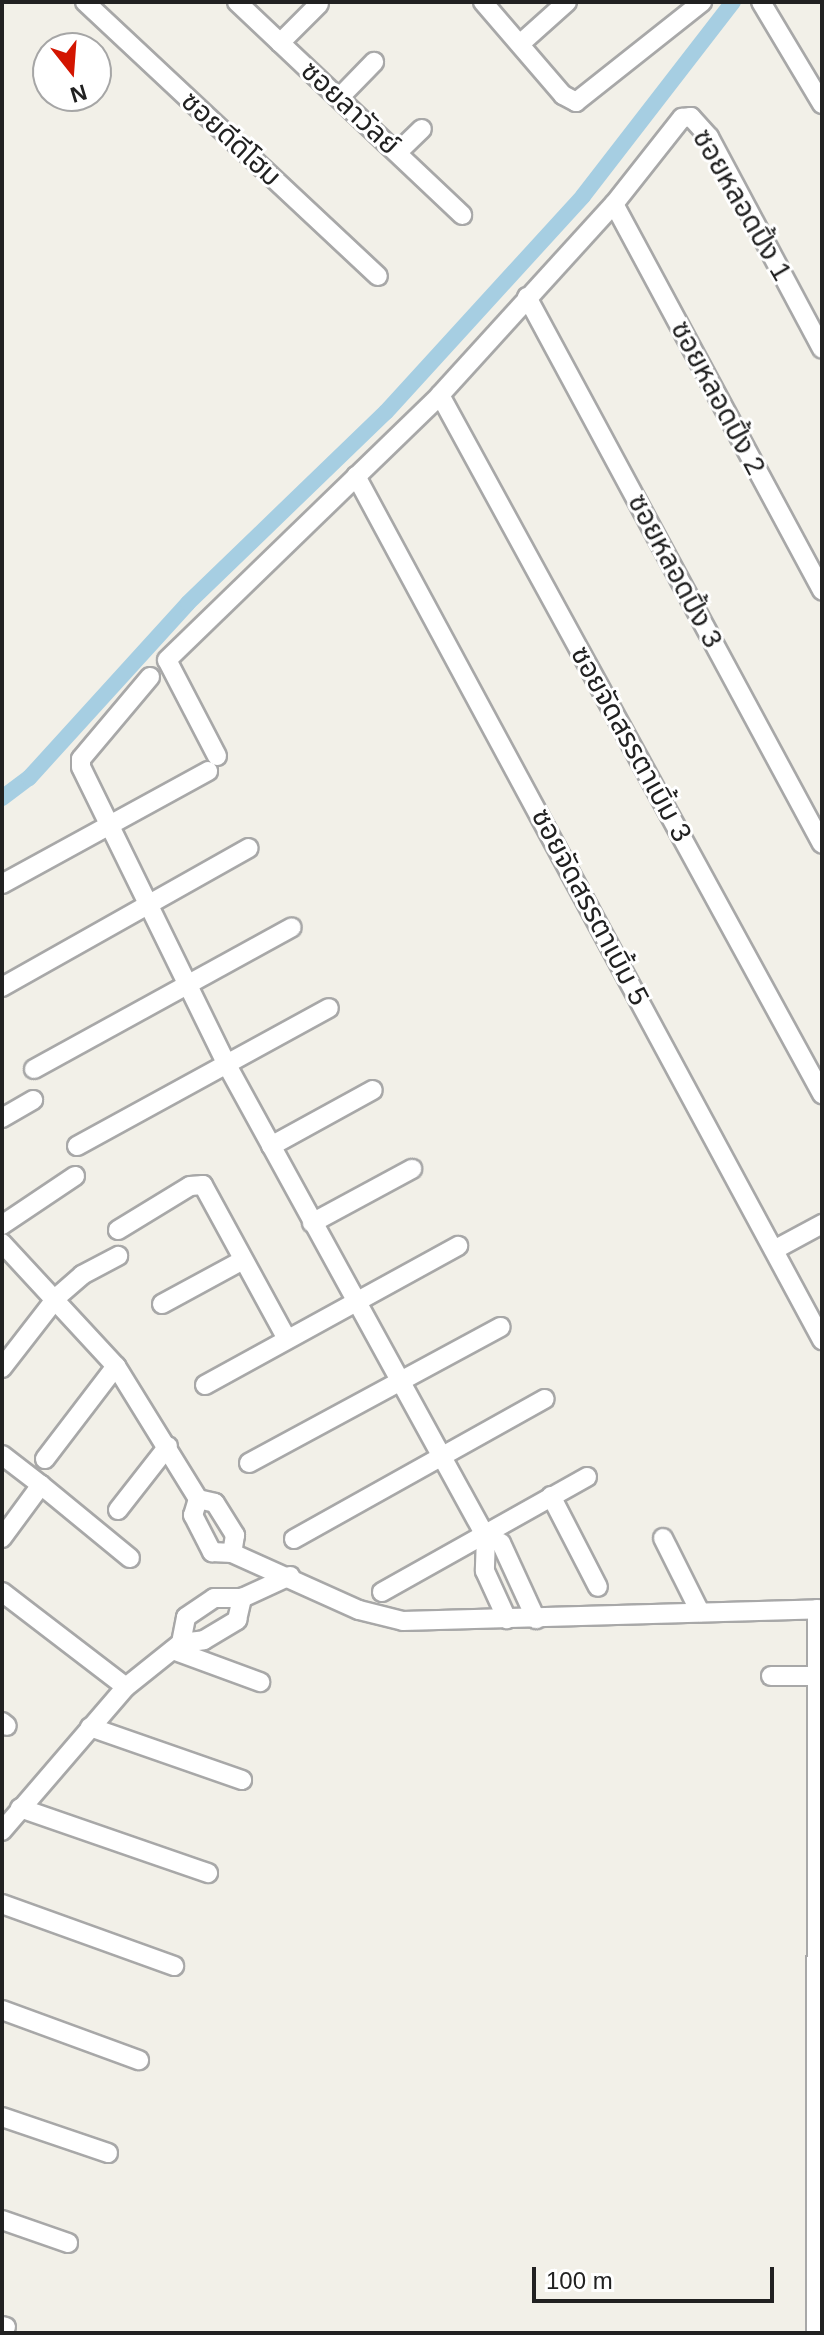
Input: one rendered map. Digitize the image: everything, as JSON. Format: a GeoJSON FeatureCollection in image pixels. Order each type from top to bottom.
{"type":"FeatureCollection","features":[{"type":"Feature","properties":{"kind":"street","name":"ซอยดีดีโฮม"},"geometry":{"type":"LineString","coordinates":[[85,2],[378,276]]}},
{"type":"Feature","properties":{"kind":"street","name":"ซอยลาวัลย์"},"geometry":{"type":"LineString","coordinates":[[237,2],[462,215]]}},
{"type":"Feature","properties":{"kind":"street"},"geometry":{"type":"LineString","coordinates":[[483,2],[563,95],[576,102],[702,2]]}},
{"type":"Feature","properties":{"kind":"street"},"geometry":{"type":"LineString","coordinates":[[520,44],[567,2]]}},
{"type":"Feature","properties":{"kind":"street"},"geometry":{"type":"LineString","coordinates":[[761,2],[822,104]]}},
{"type":"Feature","properties":{"kind":"street"},"geometry":{"type":"LineString","coordinates":[[280,43],[319,4]]}},
{"type":"Feature","properties":{"kind":"street"},"geometry":{"type":"LineString","coordinates":[[340,97],[374,62]]}},
{"type":"Feature","properties":{"kind":"street","name":"ซอยหลอดปิ้ง 1"},"geometry":{"type":"LineString","coordinates":[[614,204],[679,122],[691,117],[709,137],[822,349]]}},
{"type":"Feature","properties":{"kind":"street"},"geometry":{"type":"LineString","coordinates":[[398,152],[422,129]]}},
{"type":"Feature","properties":{"kind":"street"},"geometry":{"type":"LineString","coordinates":[[2,884],[212,763],[167,660],[440,395],[614,204]]}},
{"type":"Feature","properties":{"kind":"street","name":"ซอยหลอดปิ้ง 2"},"geometry":{"type":"LineString","coordinates":[[614,204],[822,591]]}},
{"type":"Feature","properties":{"kind":"street","name":"ซอยหลอดปิ้ง 3"},"geometry":{"type":"LineString","coordinates":[[527,297],[822,844]]}},
{"type":"Feature","properties":{"kind":"street","name":"ซอยจัดสรรตาเบิ้ม 3"},"geometry":{"type":"LineString","coordinates":[[440,395],[822,1094]]}},
{"type":"Feature","properties":{"kind":"street","name":"ซอยจัดสรรตาเบิ้ม 5"},"geometry":{"type":"LineString","coordinates":[[356,476],[822,1340]]}},
{"type":"Feature","properties":{"kind":"street"},"geometry":{"type":"LineString","coordinates":[[150,677],[81,759],[227,1065],[484,1535],[485,1571],[507,1619]]}},
{"type":"Feature","properties":{"kind":"street"},"geometry":{"type":"LineString","coordinates":[[2,987],[249,848]]}},
{"type":"Feature","properties":{"kind":"street"},"geometry":{"type":"LineString","coordinates":[[34,1069],[292,927]]}},
{"type":"Feature","properties":{"kind":"street"},"geometry":{"type":"LineString","coordinates":[[77,1146],[329,1008]]}},
{"type":"Feature","properties":{"kind":"street"},"geometry":{"type":"LineString","coordinates":[[271,1146],[373,1090]]}},
{"type":"Feature","properties":{"kind":"street"},"geometry":{"type":"LineString","coordinates":[[2,1118],[33,1100]]}},
{"type":"Feature","properties":{"kind":"street"},"geometry":{"type":"LineString","coordinates":[[312,1223],[412,1169]]}},
{"type":"Feature","properties":{"kind":"street"},"geometry":{"type":"LineString","coordinates":[[2,1225],[75,1176]]}},
{"type":"Feature","properties":{"kind":"street"},"geometry":{"type":"LineString","coordinates":[[118,1230],[198,1183],[287,1339]]}},
{"type":"Feature","properties":{"kind":"street"},"geometry":{"type":"LineString","coordinates":[[774,1250],[822,1224]]}},
{"type":"Feature","properties":{"kind":"street"},"geometry":{"type":"LineString","coordinates":[[2,1243],[57,1297],[116,1366],[198,1499],[193,1515],[212,1552],[232,1553],[380,1618],[536,1619],[819,1609],[816,2333]]}},
{"type":"Feature","properties":{"kind":"street"},"geometry":{"type":"LineString","coordinates":[[205,1385],[458,1246]]}},
{"type":"Feature","properties":{"kind":"street"},"geometry":{"type":"LineString","coordinates":[[2,1368],[57,1297],[82,1275],[118,1256]]}},
{"type":"Feature","properties":{"kind":"street"},"geometry":{"type":"LineString","coordinates":[[162,1304],[243,1260]]}},
{"type":"Feature","properties":{"kind":"street"},"geometry":{"type":"LineString","coordinates":[[249,1463],[501,1327]]}},
{"type":"Feature","properties":{"kind":"street"},"geometry":{"type":"LineString","coordinates":[[45,1459],[116,1366]]}},
{"type":"Feature","properties":{"kind":"street"},"geometry":{"type":"LineString","coordinates":[[294,1539],[544,1399]]}},
{"type":"Feature","properties":{"kind":"street"},"geometry":{"type":"LineString","coordinates":[[118,1510],[168,1446]]}},
{"type":"Feature","properties":{"kind":"street"},"geometry":{"type":"LineString","coordinates":[[2,1455],[130,1558]]}},
{"type":"Feature","properties":{"kind":"street"},"geometry":{"type":"LineString","coordinates":[[382,1592],[587,1477]]}},
{"type":"Feature","properties":{"kind":"street"},"geometry":{"type":"LineString","coordinates":[[2,1538],[41,1485]]}},
{"type":"Feature","properties":{"kind":"street"},"geometry":{"type":"LineString","coordinates":[[551,1496],[598,1587]]}},
{"type":"Feature","properties":{"kind":"street"},"geometry":{"type":"LineString","coordinates":[[198,1499],[215,1503],[235,1535],[232,1553]]}},
{"type":"Feature","properties":{"kind":"street"},"geometry":{"type":"LineString","coordinates":[[484,1535],[501,1543],[536,1619]]}},
{"type":"Feature","properties":{"kind":"street"},"geometry":{"type":"LineString","coordinates":[[663,1538],[700,1612]]}},
{"type":"Feature","properties":{"kind":"street"},"geometry":{"type":"LineString","coordinates":[[177,1647],[186,1617],[214,1598],[242,1598],[290,1576]]}},
{"type":"Feature","properties":{"kind":"street"},"geometry":{"type":"LineString","coordinates":[[2,1592],[126,1687]]}},
{"type":"Feature","properties":{"kind":"street"},"geometry":{"type":"LineString","coordinates":[[2,1831],[126,1687],[177,1647],[204,1640],[237,1620],[242,1598]]}},
{"type":"Feature","properties":{"kind":"street"},"geometry":{"type":"LineString","coordinates":[[177,1647],[260,1682]]}},
{"type":"Feature","properties":{"kind":"street"},"geometry":{"type":"LineString","coordinates":[[771,1676],[819,1676]]}},
{"type":"Feature","properties":{"kind":"street"},"geometry":{"type":"LineString","coordinates":[[90,1727],[242,1780]]}},
{"type":"Feature","properties":{"kind":"street"},"geometry":{"type":"LineString","coordinates":[[20,1808],[208,1873]]}},
{"type":"Feature","properties":{"kind":"street"},"geometry":{"type":"LineString","coordinates":[[2,1904],[174,1966]]}},
{"type":"Feature","properties":{"kind":"street"},"geometry":{"type":"LineString","coordinates":[[2,2010],[139,2060]]}},
{"type":"Feature","properties":{"kind":"street"},"geometry":{"type":"LineString","coordinates":[[2,2117],[108,2153]]}},
{"type":"Feature","properties":{"kind":"street"},"geometry":{"type":"LineString","coordinates":[[2,2220],[68,2243]]}},
{"type":"Feature","properties":{"kind":"waterway"},"geometry":{"type":"LineString","coordinates":[[2,798],[29,778],[188,603],[386,412],[583,196],[733,2]]}}]}
